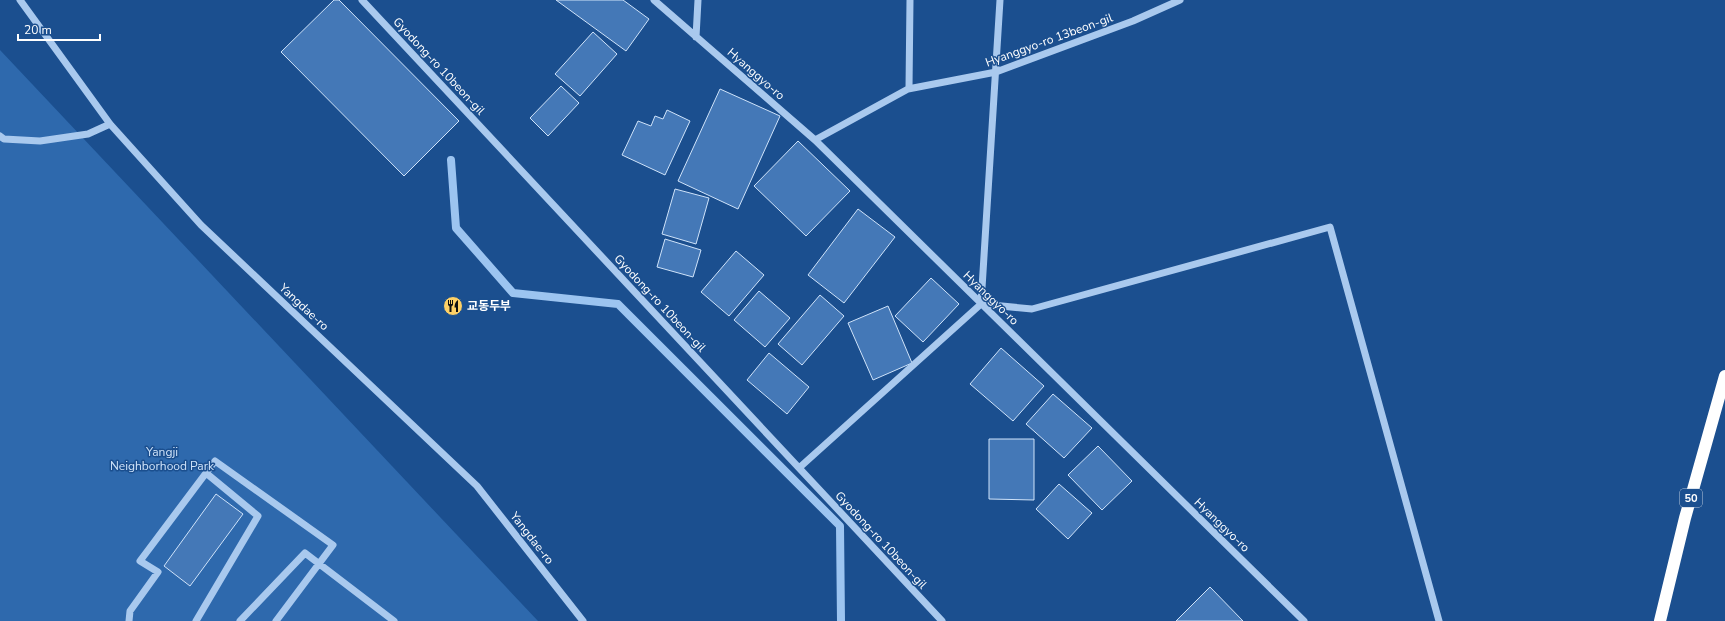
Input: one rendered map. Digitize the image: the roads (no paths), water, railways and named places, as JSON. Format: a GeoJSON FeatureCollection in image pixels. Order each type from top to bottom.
{"type":"FeatureCollection","features":[{"type":"Feature","properties":{"kind":"highway","name":"50"},"geometry":{"type":"LineString","coordinates":[[1660,621],[1686,518],[1725,376]]}},
{"type":"Feature","properties":{"kind":"street","name":"Yangdae-ro"},"geometry":{"type":"LineString","coordinates":[[20,0],[110,124],[201,225],[477,486],[583,621]]}},
{"type":"Feature","properties":{"kind":"street","name":"Gyodong-ro 10beon-gil"},"geometry":{"type":"LineString","coordinates":[[362,0],[942,621]]}},
{"type":"Feature","properties":{"kind":"street","name":"Hyanggyo-ro"},"geometry":{"type":"LineString","coordinates":[[654,0],[815,140],[1304,621]]}},
{"type":"Feature","properties":{"kind":"street"},"geometry":{"type":"LineString","coordinates":[[696,37],[698,0]]}},
{"type":"Feature","properties":{"kind":"street"},"geometry":{"type":"LineString","coordinates":[[909,88],[910,0]]}},
{"type":"Feature","properties":{"kind":"street"},"geometry":{"type":"LineString","coordinates":[[799,468],[982,304],[1000,0]]}},
{"type":"Feature","properties":{"kind":"street","name":"Hyanggyo-ro 13beon-gil"},"geometry":{"type":"LineString","coordinates":[[815,140],[909,88],[996,72],[1132,21],[1180,0]]}},
{"type":"Feature","properties":{"kind":"street"},"geometry":{"type":"LineString","coordinates":[[0,136],[4,138],[40,142],[88,134],[110,124]]}},
{"type":"Feature","properties":{"kind":"street"},"geometry":{"type":"LineString","coordinates":[[982,304],[1032,309],[1330,227],[1439,621]]}},
{"type":"Feature","properties":{"kind":"street"},"geometry":{"type":"LineString","coordinates":[[129,621],[130,611],[158,572],[140,561],[215,461],[333,546],[276,621]]}},
{"type":"Feature","properties":{"kind":"street"},"geometry":{"type":"LineString","coordinates":[[196,621],[258,516],[206,473]]}},
{"type":"Feature","properties":{"kind":"street"},"geometry":{"type":"LineString","coordinates":[[240,621],[305,553],[394,621]]}},
{"type":"Feature","properties":{"kind":"waterway"},"geometry":{"type":"LineString","coordinates":[[451,160],[456,228],[513,293],[618,304],[840,526],[841,621]]}},
{"type":"Feature","properties":{"kind":"place","name":"교동두부"},"geometry":{"type":"Point","coordinates":[453,306]}},
{"type":"Feature","properties":{"kind":"park label","name":"Yangji Neighborhood Park"},"geometry":{"type":"Point","coordinates":[162,459]}}]}
